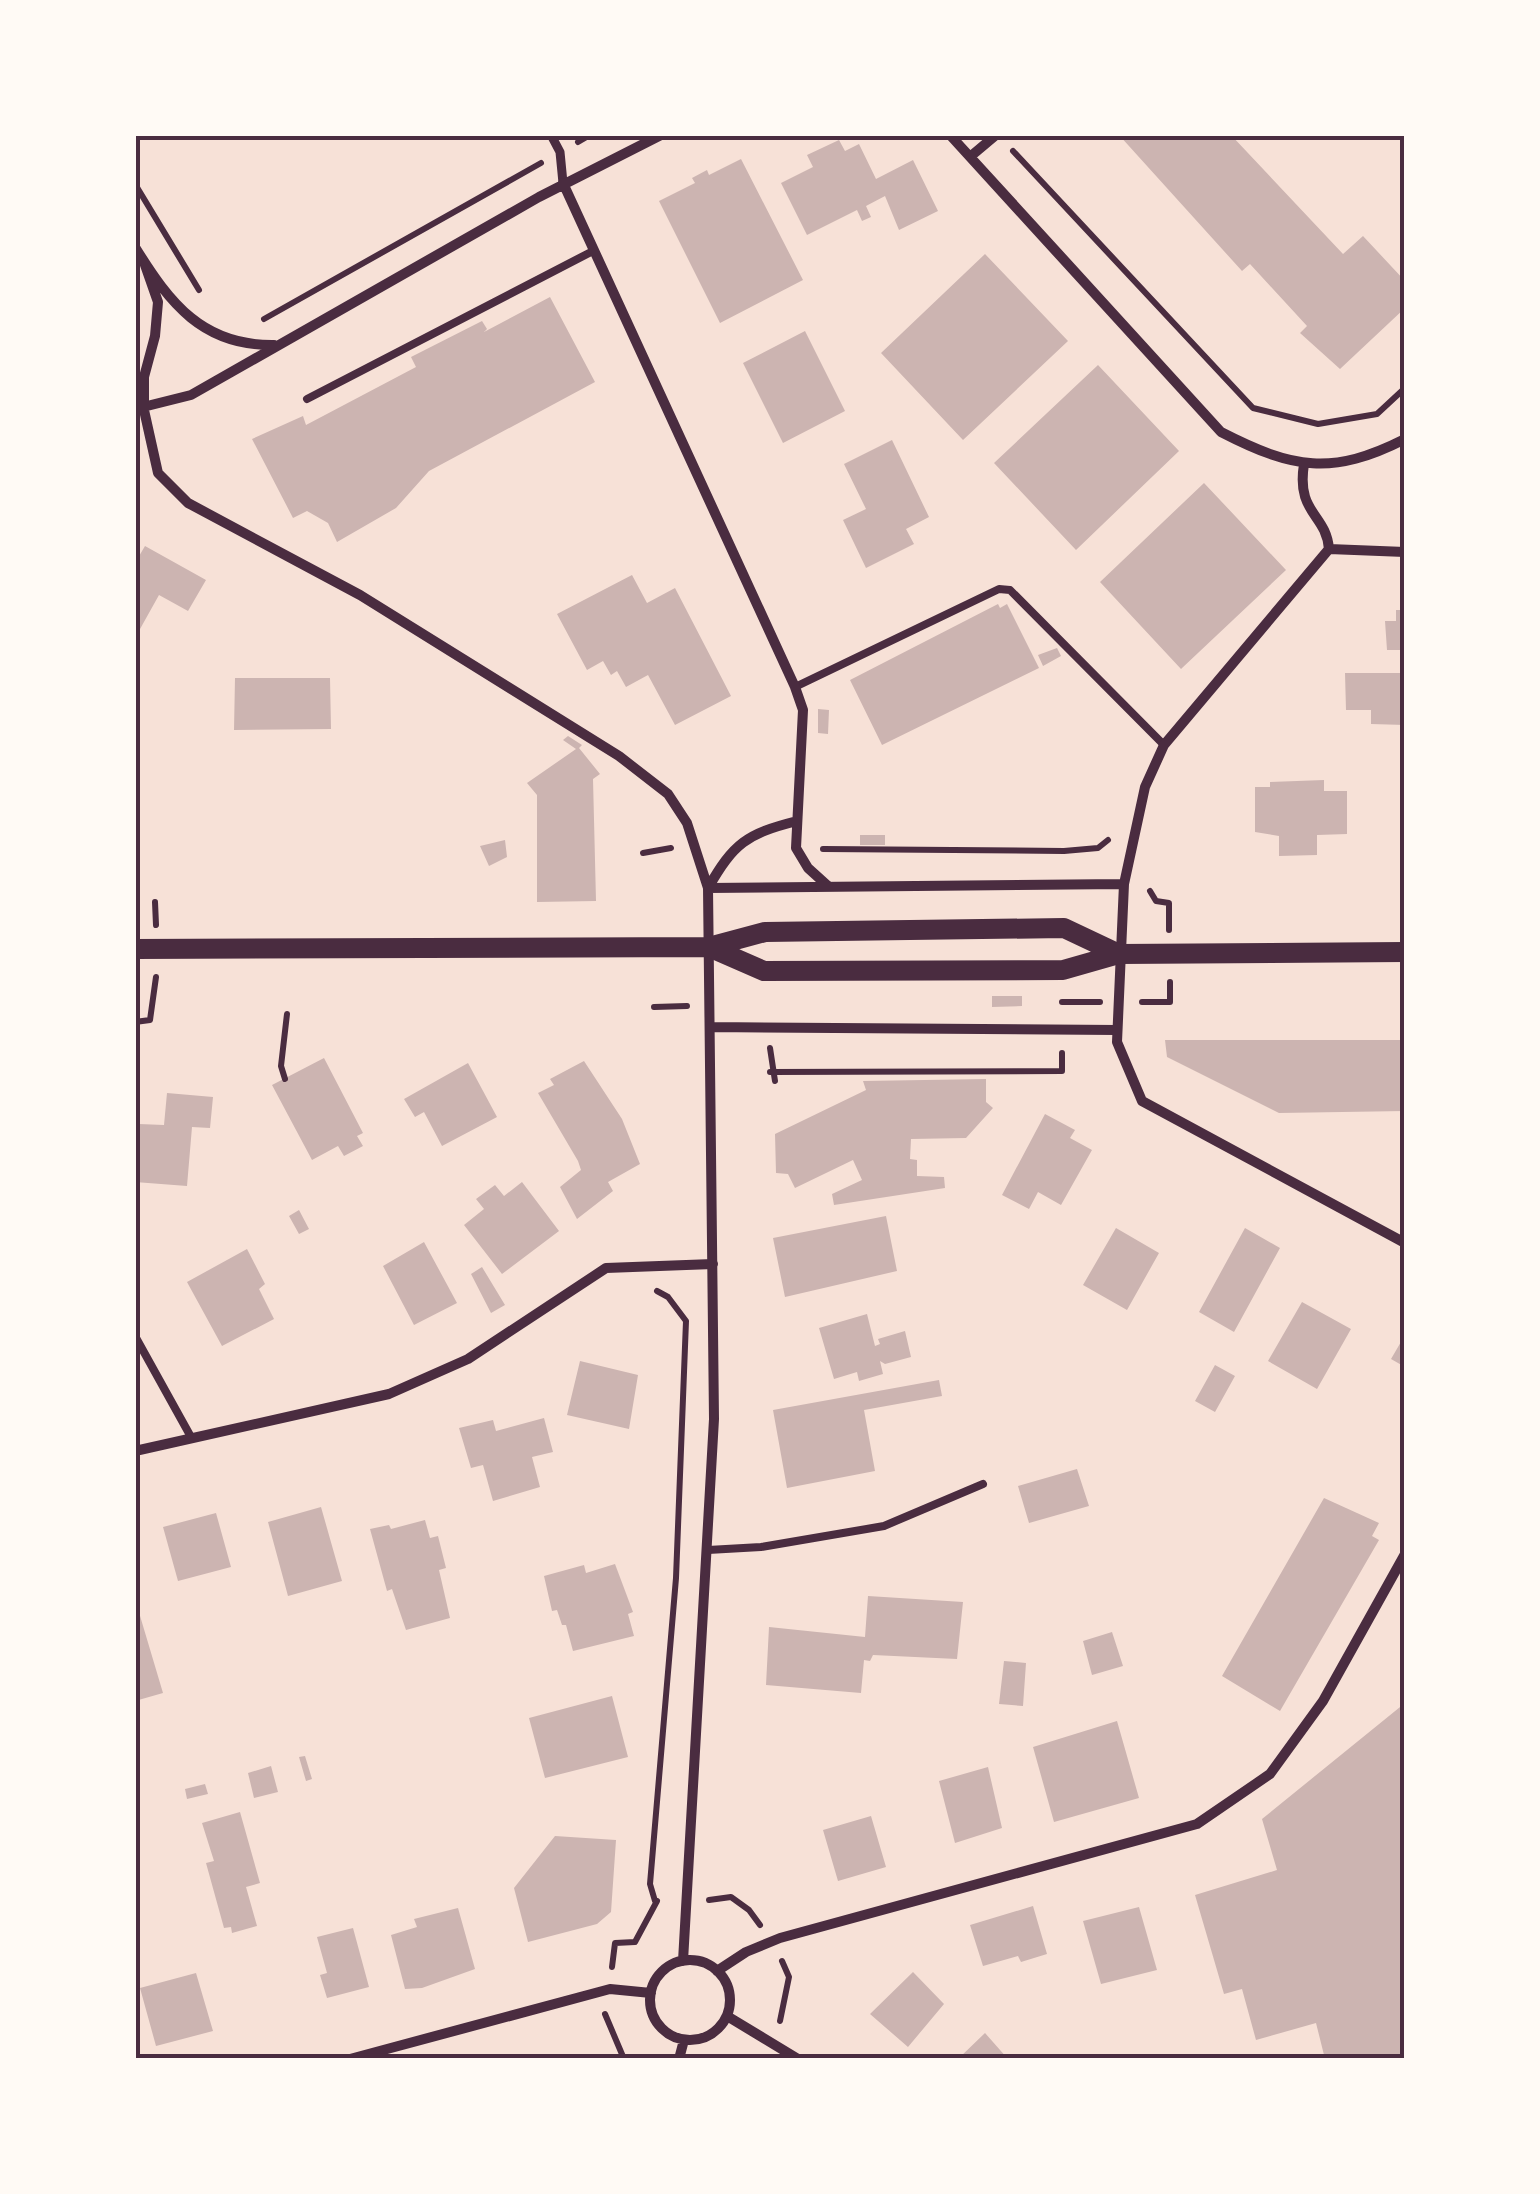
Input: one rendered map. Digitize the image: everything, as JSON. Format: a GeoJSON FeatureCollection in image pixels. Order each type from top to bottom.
{"type":"FeatureCollection","features":[{"type":"Feature","properties":{"kind":"main road"},"geometry":{"type":"LineString","coordinates":[[135,950],[709,946],[765,932],[1064,928],[1119,954]]}},
{"type":"Feature","properties":{"kind":"main road"},"geometry":{"type":"LineString","coordinates":[[709,946],[764,971],[1063,970],[1119,954],[1405,952]]}},
{"type":"Feature","properties":{"kind":"street"},"geometry":{"type":"LineString","coordinates":[[551,135],[560,152],[563,183],[593,251],[795,687],[803,710],[796,848],[808,868],[830,886]]}},
{"type":"Feature","properties":{"kind":"street"},"geometry":{"type":"LineString","coordinates":[[140,410],[191,395],[563,183],[661,135]]}},
{"type":"Feature","properties":{"kind":"street"},"geometry":{"type":"LineString","coordinates":[[950,135],[1221,432],[1264,454],[1328,467],[1368,457],[1405,439]]}},
{"type":"Feature","properties":{"kind":"street"},"geometry":{"type":"LineString","coordinates":[[971,156],[996,135]]}},
{"type":"Feature","properties":{"kind":"street"},"geometry":{"type":"LineString","coordinates":[[135,247],[194,322],[223,341],[275,345]]}},
{"type":"Feature","properties":{"kind":"street"},"geometry":{"type":"LineString","coordinates":[[144,262],[158,302],[140,410],[158,473],[188,503],[360,595],[619,756],[668,794],[687,823],[708,888],[714,1419],[683,1961]]}},
{"type":"Feature","properties":{"kind":"street"},"geometry":{"type":"LineString","coordinates":[[1304,464],[1300,485],[1306,508],[1328,535],[1329,549],[1164,745],[1145,787],[1124,884],[1117,1030],[1122,1059],[1142,1100],[1405,1243]]}},
{"type":"Feature","properties":{"kind":"street"},"geometry":{"type":"LineString","coordinates":[[1329,549],[1405,552]]}},
{"type":"Feature","properties":{"kind":"street"},"geometry":{"type":"LineString","coordinates":[[708,888],[732,847],[764,830],[797,820]]}},
{"type":"Feature","properties":{"kind":"street"},"geometry":{"type":"LineString","coordinates":[[708,888],[1124,884]]}},
{"type":"Feature","properties":{"kind":"street"},"geometry":{"type":"LineString","coordinates":[[710,1027],[1117,1030]]}},
{"type":"Feature","properties":{"kind":"street"},"geometry":{"type":"LineString","coordinates":[[135,1451],[389,1394],[468,1359],[606,1268],[713,1264]]}},
{"type":"Feature","properties":{"kind":"street"},"geometry":{"type":"LineString","coordinates":[[717,1971],[746,1952],[780,1938],[1196,1824],[1270,1774],[1323,1702],[1405,1554]]}},
{"type":"Feature","properties":{"kind":"street"},"geometry":{"type":"LineString","coordinates":[[683,1961],[707,1964],[717,1971],[730,1997],[727,2016],[710,2035],[684,2040],[662,2028],[651,2006],[651,1993],[662,1972],[683,1961]]}},
{"type":"Feature","properties":{"kind":"street"},"geometry":{"type":"LineString","coordinates":[[350,2059],[610,1988],[651,1993]]}},
{"type":"Feature","properties":{"kind":"street"},"geometry":{"type":"LineString","coordinates":[[727,2016],[798,2059]]}},
{"type":"Feature","properties":{"kind":"street"},"geometry":{"type":"LineString","coordinates":[[679,2059],[684,2040]]}},
{"type":"Feature","properties":{"kind":"lane"},"geometry":{"type":"LineString","coordinates":[[307,399],[593,251]]}},
{"type":"Feature","properties":{"kind":"lane"},"geometry":{"type":"LineString","coordinates":[[795,687],[999,588],[1010,590],[1164,745]]}},
{"type":"Feature","properties":{"kind":"lane"},"geometry":{"type":"LineString","coordinates":[[135,1336],[190,1437]]}},
{"type":"Feature","properties":{"kind":"lane"},"geometry":{"type":"LineString","coordinates":[[708,1550],[761,1547],[884,1526],[983,1484]]}},
{"type":"Feature","properties":{"kind":"path"},"geometry":{"type":"LineString","coordinates":[[247,322],[265,318],[590,135]]}},
{"type":"Feature","properties":{"kind":"path"},"geometry":{"type":"LineString","coordinates":[[1012,150],[1253,408],[1318,424],[1377,414],[1405,388]]}},
{"type":"Feature","properties":{"kind":"path"},"geometry":{"type":"LineString","coordinates":[[135,184],[209,306]]}},
{"type":"Feature","properties":{"kind":"path"},"geometry":{"type":"LineString","coordinates":[[796,848],[1064,851],[1098,848],[1112,837],[1135,841]]}},
{"type":"Feature","properties":{"kind":"path"},"geometry":{"type":"LineString","coordinates":[[643,853],[693,845]]}},
{"type":"Feature","properties":{"kind":"path"},"geometry":{"type":"LineString","coordinates":[[937,848],[937,861]]}},
{"type":"Feature","properties":{"kind":"path"},"geometry":{"type":"LineString","coordinates":[[839,849],[854,862]]}},
{"type":"Feature","properties":{"kind":"path"},"geometry":{"type":"LineString","coordinates":[[285,1079],[281,1066],[287,1014]]}},
{"type":"Feature","properties":{"kind":"path"},"geometry":{"type":"LineString","coordinates":[[770,1072],[1062,1071]]}},
{"type":"Feature","properties":{"kind":"path"},"geometry":{"type":"LineString","coordinates":[[654,1901],[650,1884],[676,1578],[686,1321],[668,1297],[656,1290],[661,1265]]}},
{"type":"Feature","properties":{"kind":"building"},"geometry":{"type":"Polygon","coordinates":[[[1119,135],[1231,135],[1343,254],[1363,236],[1405,281],[1405,308],[1340,369],[1300,333],[1307,326],[1250,264],[1242,271],[1119,135]]]}},
{"type":"Feature","properties":{"kind":"building"},"geometry":{"type":"Polygon","coordinates":[[[839,140],[845,151],[859,144],[876,179],[913,160],[938,211],[899,230],[885,196],[866,206],[871,217],[862,221],[857,210],[807,235],[781,183],[813,167],[807,155],[839,140]]]}},
{"type":"Feature","properties":{"kind":"building"},"geometry":{"type":"Polygon","coordinates":[[[741,159],[803,280],[720,323],[659,201],[695,183],[692,178],[707,170],[709,175],[741,159]]]}},
{"type":"Feature","properties":{"kind":"building"},"geometry":{"type":"Polygon","coordinates":[[[985,254],[1068,341],[963,440],[881,353],[985,254]]]}},
{"type":"Feature","properties":{"kind":"building"},"geometry":{"type":"Polygon","coordinates":[[[550,297],[595,382],[429,471],[396,508],[337,542],[328,523],[307,511],[293,518],[252,439],[303,416],[306,425],[416,367],[411,357],[482,321],[487,329],[484,332],[550,297]]]}},
{"type":"Feature","properties":{"kind":"building"},"geometry":{"type":"Polygon","coordinates":[[[805,331],[845,411],[783,443],[743,363],[805,331]]]}},
{"type":"Feature","properties":{"kind":"building"},"geometry":{"type":"Polygon","coordinates":[[[1098,365],[1179,451],[1076,550],[994,463],[1098,365]]]}},
{"type":"Feature","properties":{"kind":"building"},"geometry":{"type":"Polygon","coordinates":[[[892,440],[929,517],[906,529],[914,544],[866,568],[843,520],[866,509],[844,464],[892,440]]]}},
{"type":"Feature","properties":{"kind":"building"},"geometry":{"type":"Polygon","coordinates":[[[1204,483],[1286,570],[1181,669],[1100,582],[1204,483]]]}},
{"type":"Feature","properties":{"kind":"building"},"geometry":{"type":"Polygon","coordinates":[[[145,546],[206,580],[188,611],[159,595],[135,638],[135,563],[145,546]]]}},
{"type":"Feature","properties":{"kind":"building"},"geometry":{"type":"Polygon","coordinates":[[[632,575],[647,603],[675,588],[731,696],[675,725],[648,675],[626,687],[617,671],[611,675],[603,661],[587,670],[557,614],[632,575]]]}},
{"type":"Feature","properties":{"kind":"building"},"geometry":{"type":"Polygon","coordinates":[[[998,604],[1000,608],[1007,604],[1039,668],[882,745],[850,680],[998,604]]]}},
{"type":"Feature","properties":{"kind":"building"},"geometry":{"type":"Polygon","coordinates":[[[1396,610],[1405,610],[1405,650],[1387,650],[1385,621],[1396,621],[1396,610]]]}},
{"type":"Feature","properties":{"kind":"building"},"geometry":{"type":"Polygon","coordinates":[[[1057,648],[1061,656],[1043,666],[1038,655],[1057,648]]]}},
{"type":"Feature","properties":{"kind":"building"},"geometry":{"type":"Polygon","coordinates":[[[1345,673],[1405,673],[1405,725],[1371,724],[1371,710],[1346,710],[1345,673]]]}},
{"type":"Feature","properties":{"kind":"building"},"geometry":{"type":"Polygon","coordinates":[[[235,678],[330,678],[331,729],[234,730],[235,678]]]}},
{"type":"Feature","properties":{"kind":"building"},"geometry":{"type":"Polygon","coordinates":[[[818,709],[829,710],[828,734],[818,733],[818,709]]]}},
{"type":"Feature","properties":{"kind":"building"},"geometry":{"type":"Polygon","coordinates":[[[568,736],[582,745],[579,748],[600,774],[593,779],[596,901],[537,902],[537,795],[527,783],[576,749],[563,740],[568,736]]]}},
{"type":"Feature","properties":{"kind":"building"},"geometry":{"type":"Polygon","coordinates":[[[1324,780],[1324,791],[1347,791],[1347,834],[1317,835],[1317,855],[1279,856],[1279,836],[1255,832],[1255,787],[1270,787],[1270,782],[1324,780]]]}},
{"type":"Feature","properties":{"kind":"building"},"geometry":{"type":"Polygon","coordinates":[[[860,835],[885,835],[885,845],[860,845],[860,835]]]}},
{"type":"Feature","properties":{"kind":"building"},"geometry":{"type":"Polygon","coordinates":[[[505,840],[507,857],[489,866],[480,846],[505,840]]]}},
{"type":"Feature","properties":{"kind":"building"},"geometry":{"type":"Polygon","coordinates":[[[992,996],[1022,996],[1022,1006],[992,1007],[992,996]]]}},
{"type":"Feature","properties":{"kind":"building"},"geometry":{"type":"Polygon","coordinates":[[[1165,1040],[1405,1040],[1405,1111],[1279,1113],[1167,1057],[1165,1040]]]}},
{"type":"Feature","properties":{"kind":"building"},"geometry":{"type":"Polygon","coordinates":[[[324,1058],[363,1133],[357,1136],[363,1146],[344,1156],[338,1146],[312,1160],[272,1085],[324,1058]]]}},
{"type":"Feature","properties":{"kind":"building"},"geometry":{"type":"Polygon","coordinates":[[[584,1061],[622,1119],[640,1164],[608,1182],[613,1191],[577,1219],[560,1187],[581,1170],[538,1093],[554,1085],[550,1079],[584,1061]]]}},
{"type":"Feature","properties":{"kind":"building"},"geometry":{"type":"Polygon","coordinates":[[[468,1063],[497,1117],[442,1146],[424,1112],[415,1117],[404,1099],[468,1063]]]}},
{"type":"Feature","properties":{"kind":"building"},"geometry":{"type":"Polygon","coordinates":[[[986,1079],[986,1102],[993,1108],[966,1138],[911,1139],[910,1159],[917,1160],[917,1176],[944,1177],[945,1188],[834,1205],[832,1194],[862,1180],[853,1160],[795,1188],[788,1174],[776,1173],[775,1134],[866,1090],[863,1081],[986,1079]]]}},
{"type":"Feature","properties":{"kind":"building"},"geometry":{"type":"Polygon","coordinates":[[[167,1093],[213,1097],[210,1128],[192,1127],[187,1186],[135,1182],[139,1124],[164,1125],[167,1093]]]}},
{"type":"Feature","properties":{"kind":"building"},"geometry":{"type":"Polygon","coordinates":[[[1045,1114],[1075,1130],[1070,1138],[1092,1150],[1061,1205],[1038,1192],[1029,1209],[1002,1195],[1045,1114]]]}},
{"type":"Feature","properties":{"kind":"building"},"geometry":{"type":"Polygon","coordinates":[[[522,1182],[559,1231],[502,1274],[464,1225],[484,1209],[476,1199],[495,1185],[504,1196],[522,1182]]]}},
{"type":"Feature","properties":{"kind":"building"},"geometry":{"type":"Polygon","coordinates":[[[299,1210],[309,1229],[299,1234],[289,1216],[299,1210]]]}},
{"type":"Feature","properties":{"kind":"building"},"geometry":{"type":"Polygon","coordinates":[[[886,1216],[897,1271],[785,1297],[773,1238],[886,1216]]]}},
{"type":"Feature","properties":{"kind":"building"},"geometry":{"type":"Polygon","coordinates":[[[1116,1228],[1159,1253],[1127,1310],[1083,1285],[1116,1228]]]}},
{"type":"Feature","properties":{"kind":"building"},"geometry":{"type":"Polygon","coordinates":[[[1245,1228],[1280,1248],[1234,1332],[1199,1312],[1245,1228]]]}},
{"type":"Feature","properties":{"kind":"building"},"geometry":{"type":"Polygon","coordinates":[[[424,1242],[457,1303],[414,1325],[383,1266],[424,1242]]]}},
{"type":"Feature","properties":{"kind":"building"},"geometry":{"type":"Polygon","coordinates":[[[247,1249],[265,1284],[259,1289],[274,1319],[222,1346],[187,1282],[247,1249]]]}},
{"type":"Feature","properties":{"kind":"building"},"geometry":{"type":"Polygon","coordinates":[[[482,1267],[505,1305],[491,1313],[471,1274],[482,1267]]]}},
{"type":"Feature","properties":{"kind":"building"},"geometry":{"type":"Polygon","coordinates":[[[1302,1302],[1351,1329],[1317,1389],[1268,1361],[1302,1302]]]}},
{"type":"Feature","properties":{"kind":"building"},"geometry":{"type":"Polygon","coordinates":[[[867,1314],[875,1346],[880,1344],[878,1339],[905,1331],[911,1357],[885,1364],[880,1361],[883,1374],[859,1381],[857,1372],[834,1379],[819,1328],[867,1314]]]}},
{"type":"Feature","properties":{"kind":"building"},"geometry":{"type":"Polygon","coordinates":[[[1405,1335],[1405,1367],[1391,1359],[1405,1335]]]}},
{"type":"Feature","properties":{"kind":"building"},"geometry":{"type":"Polygon","coordinates":[[[580,1361],[638,1375],[629,1429],[567,1415],[580,1361]]]}},
{"type":"Feature","properties":{"kind":"building"},"geometry":{"type":"Polygon","coordinates":[[[1215,1365],[1235,1376],[1215,1412],[1195,1401],[1215,1365]]]}},
{"type":"Feature","properties":{"kind":"building"},"geometry":{"type":"Polygon","coordinates":[[[939,1380],[942,1396],[864,1410],[875,1471],[787,1488],[773,1410],[939,1380]]]}},
{"type":"Feature","properties":{"kind":"building"},"geometry":{"type":"Polygon","coordinates":[[[544,1418],[553,1452],[532,1457],[540,1487],[493,1501],[483,1465],[471,1468],[459,1428],[493,1420],[496,1431],[544,1418]]]}},
{"type":"Feature","properties":{"kind":"building"},"geometry":{"type":"Polygon","coordinates":[[[1077,1469],[1089,1506],[1029,1523],[1018,1486],[1077,1469]]]}},
{"type":"Feature","properties":{"kind":"building"},"geometry":{"type":"Polygon","coordinates":[[[1324,1498],[1379,1523],[1372,1536],[1379,1540],[1280,1711],[1222,1676],[1324,1498]]]}},
{"type":"Feature","properties":{"kind":"building"},"geometry":{"type":"Polygon","coordinates":[[[321,1507],[342,1581],[288,1596],[268,1522],[321,1507]]]}},
{"type":"Feature","properties":{"kind":"building"},"geometry":{"type":"Polygon","coordinates":[[[216,1513],[231,1567],[178,1581],[163,1527],[216,1513]]]}},
{"type":"Feature","properties":{"kind":"building"},"geometry":{"type":"Polygon","coordinates":[[[425,1520],[430,1538],[438,1536],[446,1568],[439,1570],[450,1618],[406,1630],[392,1589],[387,1591],[370,1529],[389,1525],[391,1529],[425,1520]]]}},
{"type":"Feature","properties":{"kind":"building"},"geometry":{"type":"Polygon","coordinates":[[[615,1564],[633,1612],[628,1614],[634,1636],[573,1651],[566,1625],[562,1625],[557,1610],[552,1611],[544,1576],[584,1565],[586,1573],[615,1564]]]}},
{"type":"Feature","properties":{"kind":"building"},"geometry":{"type":"Polygon","coordinates":[[[868,1596],[963,1602],[957,1659],[873,1655],[870,1661],[864,1660],[861,1693],[766,1685],[769,1627],[865,1637],[868,1596]]]}},
{"type":"Feature","properties":{"kind":"building"},"geometry":{"type":"Polygon","coordinates":[[[135,1599],[163,1693],[135,1701],[135,1599]]]}},
{"type":"Feature","properties":{"kind":"building"},"geometry":{"type":"Polygon","coordinates":[[[1112,1632],[1123,1666],[1092,1675],[1083,1641],[1112,1632]]]}},
{"type":"Feature","properties":{"kind":"building"},"geometry":{"type":"Polygon","coordinates":[[[1004,1661],[1026,1663],[1023,1706],[999,1704],[1004,1661]]]}},
{"type":"Feature","properties":{"kind":"building"},"geometry":{"type":"Polygon","coordinates":[[[612,1696],[628,1757],[545,1778],[529,1718],[612,1696]]]}},
{"type":"Feature","properties":{"kind":"building"},"geometry":{"type":"Polygon","coordinates":[[[1405,1703],[1405,2059],[1325,2059],[1316,2023],[1256,2040],[1242,1989],[1224,1994],[1195,1895],[1277,1870],[1262,1819],[1405,1703]]]}},
{"type":"Feature","properties":{"kind":"building"},"geometry":{"type":"Polygon","coordinates":[[[1117,1721],[1139,1798],[1054,1822],[1033,1747],[1117,1721]]]}},
{"type":"Feature","properties":{"kind":"building"},"geometry":{"type":"Polygon","coordinates":[[[305,1756],[312,1779],[306,1781],[299,1757],[305,1756]]]}},
{"type":"Feature","properties":{"kind":"building"},"geometry":{"type":"Polygon","coordinates":[[[271,1766],[278,1792],[254,1798],[248,1773],[271,1766]]]}},
{"type":"Feature","properties":{"kind":"building"},"geometry":{"type":"Polygon","coordinates":[[[988,1767],[1002,1828],[955,1843],[939,1781],[988,1767]]]}},
{"type":"Feature","properties":{"kind":"building"},"geometry":{"type":"Polygon","coordinates":[[[205,1784],[208,1794],[187,1799],[185,1789],[205,1784]]]}},
{"type":"Feature","properties":{"kind":"building"},"geometry":{"type":"Polygon","coordinates":[[[240,1812],[260,1883],[246,1887],[257,1926],[232,1933],[231,1927],[224,1928],[206,1863],[214,1861],[202,1823],[240,1812]]]}},
{"type":"Feature","properties":{"kind":"building"},"geometry":{"type":"Polygon","coordinates":[[[871,1816],[886,1867],[838,1881],[823,1830],[871,1816]]]}},
{"type":"Feature","properties":{"kind":"building"},"geometry":{"type":"Polygon","coordinates":[[[555,1836],[616,1840],[611,1912],[597,1924],[528,1942],[514,1888],[555,1836]]]}},
{"type":"Feature","properties":{"kind":"building"},"geometry":{"type":"Polygon","coordinates":[[[1033,1906],[1047,1954],[1021,1962],[1018,1956],[983,1966],[970,1925],[1033,1906]]]}},
{"type":"Feature","properties":{"kind":"building"},"geometry":{"type":"Polygon","coordinates":[[[1139,1907],[1157,1970],[1101,1984],[1083,1921],[1139,1907]]]}},
{"type":"Feature","properties":{"kind":"building"},"geometry":{"type":"Polygon","coordinates":[[[458,1908],[475,1969],[422,1988],[405,1989],[391,1935],[417,1927],[414,1919],[458,1908]]]}},
{"type":"Feature","properties":{"kind":"building"},"geometry":{"type":"Polygon","coordinates":[[[353,1928],[369,1987],[327,1998],[320,1975],[327,1973],[317,1937],[353,1928]]]}},
{"type":"Feature","properties":{"kind":"building"},"geometry":{"type":"Polygon","coordinates":[[[913,1972],[944,2004],[908,2047],[870,2014],[913,1972]]]}},
{"type":"Feature","properties":{"kind":"building"},"geometry":{"type":"Polygon","coordinates":[[[196,1973],[213,2031],[156,2046],[140,1988],[196,1973]]]}},
{"type":"Feature","properties":{"kind":"building"},"geometry":{"type":"Polygon","coordinates":[[[985,2033],[1008,2059],[958,2059],[985,2033]]]}}]}
